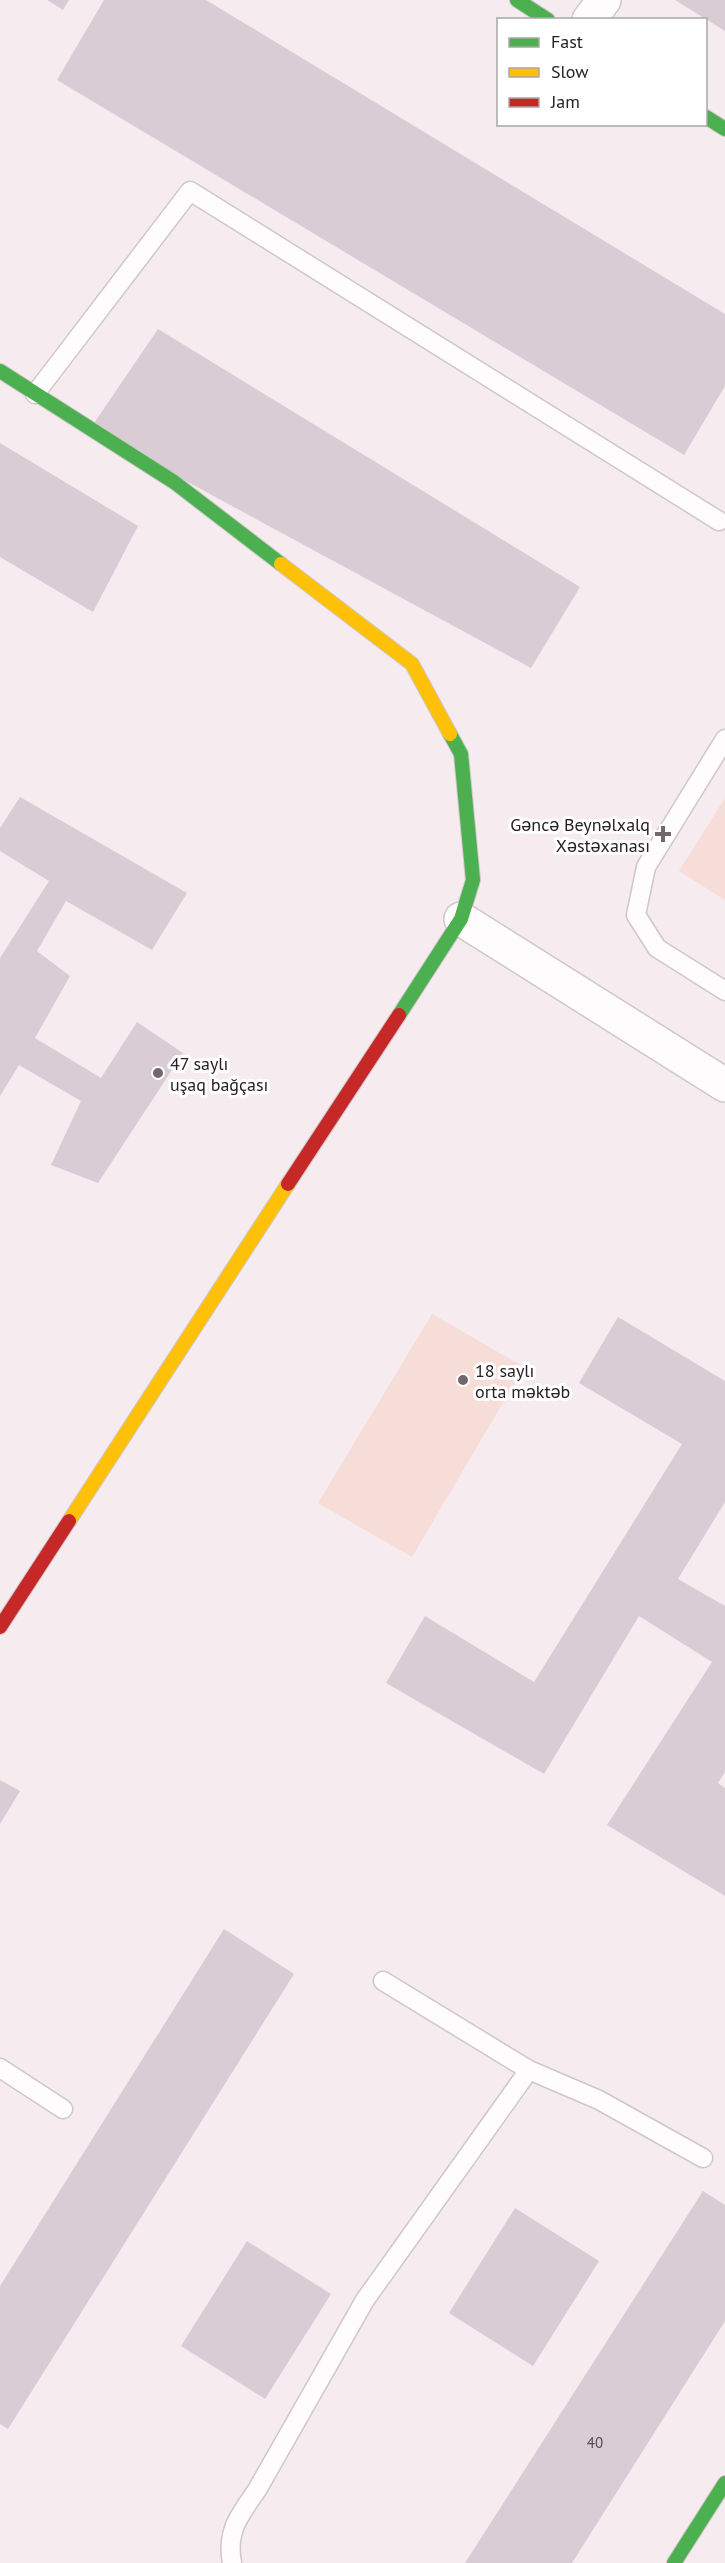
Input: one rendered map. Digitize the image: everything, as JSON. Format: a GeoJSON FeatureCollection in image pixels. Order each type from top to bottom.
{"type":"FeatureCollection","features":[{"type":"Feature","properties":{"kind":"street"},"geometry":{"type":"LineString","coordinates":[[517,0],[545,18]]}},
{"type":"Feature","properties":{"kind":"street"},"geometry":{"type":"LineString","coordinates":[[590,18],[604,0]]}},
{"type":"Feature","properties":{"kind":"street"},"geometry":{"type":"LineString","coordinates":[[707,118],[725,129]]}},
{"type":"Feature","properties":{"kind":"street"},"geometry":{"type":"LineString","coordinates":[[0,371],[174,482],[412,664],[461,754],[473,880],[461,919],[0,1627]]}},
{"type":"Feature","properties":{"kind":"street"},"geometry":{"type":"LineString","coordinates":[[461,919],[725,1085]]}},
{"type":"Feature","properties":{"kind":"street"},"geometry":{"type":"LineString","coordinates":[[674,2563],[725,2483]]}},
{"type":"Feature","properties":{"kind":"lane"},"geometry":{"type":"LineString","coordinates":[[35,394],[190,191],[719,521]]}},
{"type":"Feature","properties":{"kind":"lane"},"geometry":{"type":"LineString","coordinates":[[725,739],[646,867],[636,915],[657,948],[725,992]]}},
{"type":"Feature","properties":{"kind":"lane"},"geometry":{"type":"LineString","coordinates":[[384,1981],[529,2070],[599,2100],[703,2158]]}},
{"type":"Feature","properties":{"kind":"lane"},"geometry":{"type":"LineString","coordinates":[[0,2068],[63,2109]]}},
{"type":"Feature","properties":{"kind":"lane"},"geometry":{"type":"LineString","coordinates":[[232,2563],[229,2542],[237,2518],[257,2490],[365,2300],[529,2070]]}},
{"type":"Feature","properties":{"kind":"shaded area"},"geometry":{"type":"Polygon","coordinates":[[[725,798],[725,900],[679,871],[725,798]]]}},
{"type":"Feature","properties":{"kind":"shaded area"},"geometry":{"type":"Polygon","coordinates":[[[432,1314],[524,1367],[412,1557],[318,1503],[432,1314]]]}},
{"type":"Feature","properties":{"kind":"building"},"geometry":{"type":"Polygon","coordinates":[[[47,0],[69,0],[63,10],[47,0]]]}},
{"type":"Feature","properties":{"kind":"building"},"geometry":{"type":"Polygon","coordinates":[[[104,0],[206,0],[725,314],[725,386],[684,455],[57,80],[104,0]]]}},
{"type":"Feature","properties":{"kind":"building"},"geometry":{"type":"Polygon","coordinates":[[[675,0],[725,0],[725,31],[675,0]]]}},
{"type":"Feature","properties":{"kind":"building"},"geometry":{"type":"Polygon","coordinates":[[[158,329],[580,587],[531,668],[90,429],[158,329]]]}},
{"type":"Feature","properties":{"kind":"building"},"geometry":{"type":"Polygon","coordinates":[[[0,443],[138,526],[93,612],[0,557],[0,443]]]}},
{"type":"Feature","properties":{"kind":"building"},"geometry":{"type":"Polygon","coordinates":[[[20,797],[187,893],[152,950],[66,901],[37,951],[70,976],[35,1038],[101,1078],[137,1022],[183,1053],[98,1183],[51,1165],[81,1101],[19,1065],[0,1096],[0,958],[49,881],[0,851],[0,828],[20,797]]]}},
{"type":"Feature","properties":{"kind":"building"},"geometry":{"type":"Polygon","coordinates":[[[618,1317],[725,1381],[725,1502],[678,1579],[725,1606],[725,1772],[718,1783],[725,1788],[725,1896],[607,1825],[712,1662],[639,1616],[544,1774],[386,1683],[425,1616],[534,1682],[682,1444],[579,1383],[618,1317]]]}},
{"type":"Feature","properties":{"kind":"building"},"geometry":{"type":"Polygon","coordinates":[[[0,1780],[20,1791],[0,1824],[0,1780]]]}},
{"type":"Feature","properties":{"kind":"building"},"geometry":{"type":"Polygon","coordinates":[[[224,1929],[294,1974],[8,2429],[0,2424],[0,2286],[224,1929]]]}},
{"type":"Feature","properties":{"kind":"building"},"geometry":{"type":"Polygon","coordinates":[[[703,2191],[725,2205],[725,2321],[572,2563],[465,2563],[703,2191]]]}},
{"type":"Feature","properties":{"kind":"building"},"geometry":{"type":"Polygon","coordinates":[[[515,2208],[599,2261],[533,2366],[449,2313],[515,2208]]]}},
{"type":"Feature","properties":{"kind":"building"},"geometry":{"type":"Polygon","coordinates":[[[247,2241],[331,2294],[265,2399],[181,2346],[247,2241]]]}},
{"type":"Feature","properties":{"kind":"traffic: fast"},"geometry":{"type":"LineString","coordinates":[[517,0],[545,18]]}},
{"type":"Feature","properties":{"kind":"traffic: fast"},"geometry":{"type":"LineString","coordinates":[[707,118],[725,129]]}},
{"type":"Feature","properties":{"kind":"traffic: fast"},"geometry":{"type":"LineString","coordinates":[[0,371],[174,482],[281,564]]}},
{"type":"Feature","properties":{"kind":"traffic: fast"},"geometry":{"type":"LineString","coordinates":[[399,1015],[461,919],[473,880],[461,754],[450,734]]}},
{"type":"Feature","properties":{"kind":"traffic: fast"},"geometry":{"type":"LineString","coordinates":[[674,2563],[725,2483]]}},
{"type":"Feature","properties":{"kind":"traffic: slow"},"geometry":{"type":"LineString","coordinates":[[281,564],[412,664],[450,734]]}},
{"type":"Feature","properties":{"kind":"traffic: slow"},"geometry":{"type":"LineString","coordinates":[[69,1521],[288,1184]]}},
{"type":"Feature","properties":{"kind":"traffic: jam"},"geometry":{"type":"LineString","coordinates":[[288,1184],[399,1015]]}},
{"type":"Feature","properties":{"kind":"traffic: jam"},"geometry":{"type":"LineString","coordinates":[[0,1627],[69,1521]]}},
{"type":"Feature","properties":{"kind":"place","name":"Gəncə Beynəlxalq Xəstəxanası"},"geometry":{"type":"Point","coordinates":[663,834]}},
{"type":"Feature","properties":{"kind":"place","name":"47 saylı uşaq bağçası"},"geometry":{"type":"Point","coordinates":[158,1073]}},
{"type":"Feature","properties":{"kind":"place","name":"18 saylı orta məktəb"},"geometry":{"type":"Point","coordinates":[463,1380]}}]}
